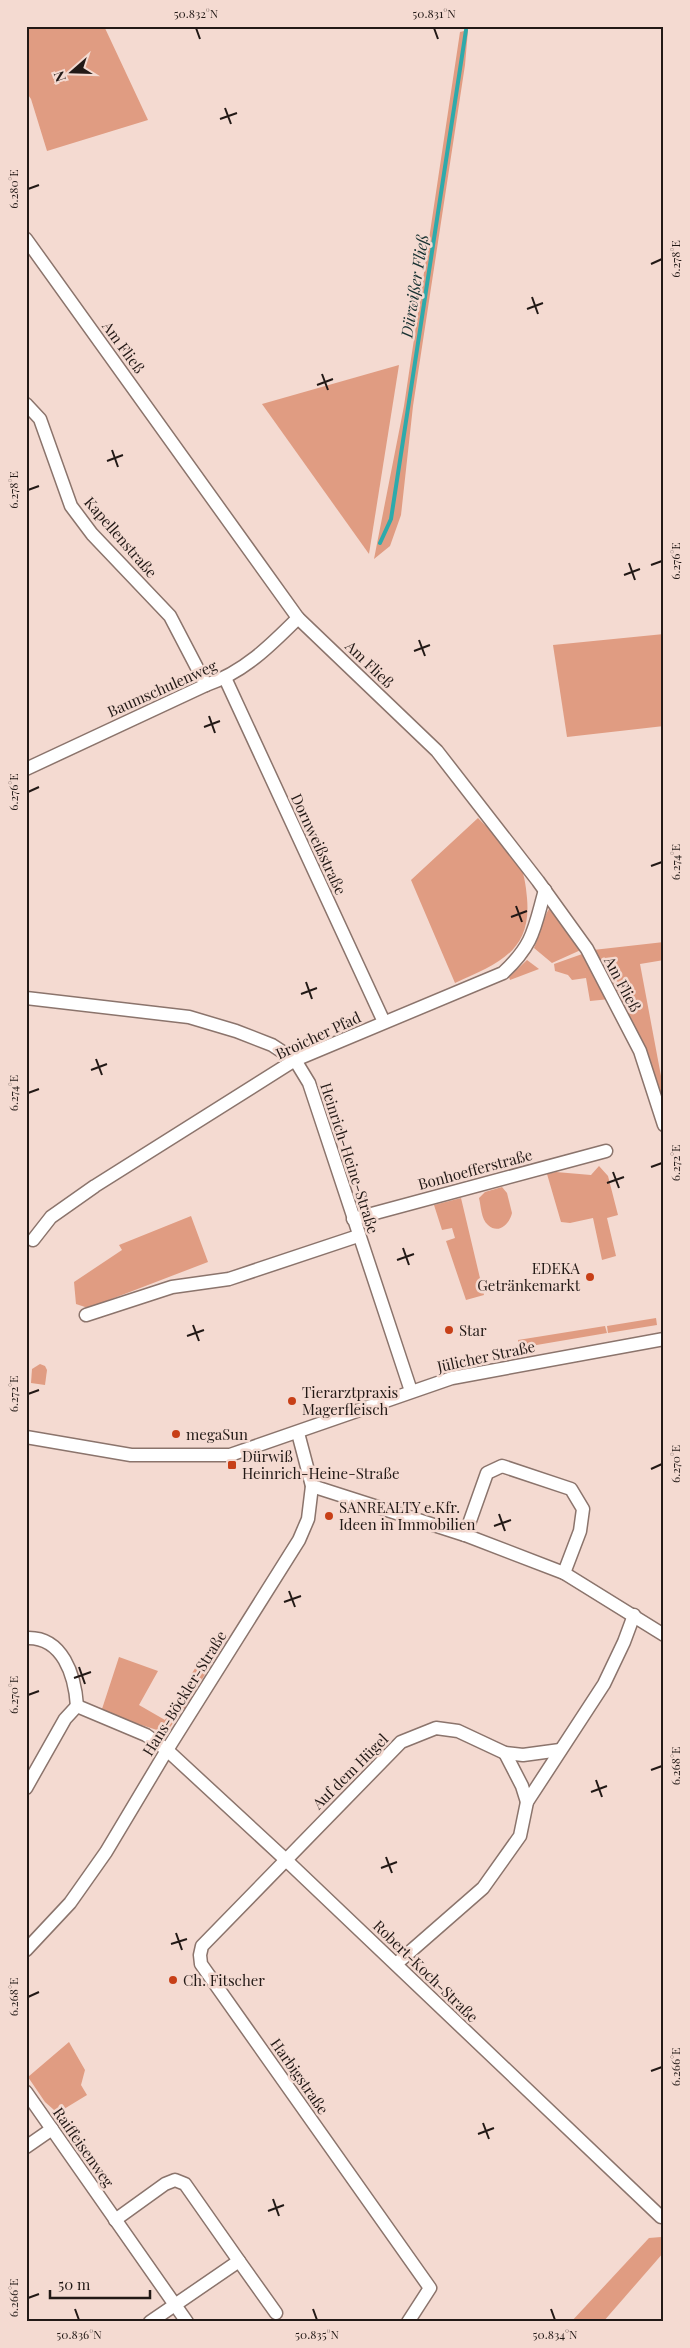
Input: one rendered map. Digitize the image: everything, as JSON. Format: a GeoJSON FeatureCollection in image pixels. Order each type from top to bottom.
{"type":"FeatureCollection","features":[{"type":"Feature","properties":{"kind":"street","name":"Am Fließ"},"geometry":{"type":"LineString","coordinates":[[26,239],[298,618],[437,751],[545,890],[587,950],[640,1051],[664,1125]]}},
{"type":"Feature","properties":{"kind":"street","name":"Kapellenstraße"},"geometry":{"type":"LineString","coordinates":[[26,404],[40,419],[71,506],[92,534],[170,616],[206,685]]}},
{"type":"Feature","properties":{"kind":"street","name":"Baumschulenweg"},"geometry":{"type":"LineString","coordinates":[[26,769],[206,685],[225,678],[259,656],[298,618]]}},
{"type":"Feature","properties":{"kind":"street","name":"Dornweißstraße"},"geometry":{"type":"LineString","coordinates":[[225,678],[384,1022]]}},
{"type":"Feature","properties":{"kind":"street","name":"Broicher Pfad"},"geometry":{"type":"LineString","coordinates":[[33,1240],[51,1217],[95,1186],[295,1060],[502,973],[517,960],[531,941],[545,890]]}},
{"type":"Feature","properties":{"kind":"street","name":"Heinrich-Heine-Straße"},"geometry":{"type":"LineString","coordinates":[[26,998],[189,1017],[236,1031],[272,1045],[295,1060],[309,1083],[358,1236],[411,1391]]}},
{"type":"Feature","properties":{"kind":"street","name":"Bonhoefferstraße"},"geometry":{"type":"LineString","coordinates":[[353,1219],[606,1151]]}},
{"type":"Feature","properties":{"kind":"street"},"geometry":{"type":"LineString","coordinates":[[86,1315],[172,1287],[229,1279],[358,1236]]}},
{"type":"Feature","properties":{"kind":"street","name":"Jülicher Straße"},"geometry":{"type":"LineString","coordinates":[[26,1437],[131,1455],[230,1455],[298,1433],[411,1391],[478,1371],[664,1339]]}},
{"type":"Feature","properties":{"kind":"street","name":"Hans-Böckler-Straße"},"geometry":{"type":"LineString","coordinates":[[27,1949],[70,1903],[106,1852],[167,1750],[299,1540],[308,1519],[312,1486],[298,1433]]}},
{"type":"Feature","properties":{"kind":"street"},"geometry":{"type":"LineString","coordinates":[[466,1535],[487,1473],[495,1468],[502,1466],[571,1489],[583,1510],[580,1531],[564,1573]]}},
{"type":"Feature","properties":{"kind":"street"},"geometry":{"type":"LineString","coordinates":[[312,1486],[466,1535],[564,1573],[664,1635]]}},
{"type":"Feature","properties":{"kind":"street"},"geometry":{"type":"LineString","coordinates":[[396,1964],[483,1888],[520,1836],[527,1802],[604,1684],[624,1642],[634,1615]]}},
{"type":"Feature","properties":{"kind":"street"},"geometry":{"type":"LineString","coordinates":[[26,1638],[47,1641],[55,1647],[71,1673],[77,1706],[64,1719],[26,1788]]}},
{"type":"Feature","properties":{"kind":"street","name":"Robert-Koch-Straße"},"geometry":{"type":"LineString","coordinates":[[77,1706],[146,1735],[167,1750],[286,1860],[661,2217]]}},
{"type":"Feature","properties":{"kind":"street","name":"Auf dem Hügel"},"geometry":{"type":"LineString","coordinates":[[286,1860],[401,1742],[436,1728],[458,1731],[505,1753],[523,1755],[560,1750]]}},
{"type":"Feature","properties":{"kind":"street"},"geometry":{"type":"LineString","coordinates":[[505,1753],[522,1786],[527,1802]]}},
{"type":"Feature","properties":{"kind":"street","name":"Harbigstraße"},"geometry":{"type":"LineString","coordinates":[[286,1860],[202,1946],[201,1964],[430,2288],[408,2322]]}},
{"type":"Feature","properties":{"kind":"street","name":"Raiffeisenweg"},"geometry":{"type":"LineString","coordinates":[[26,2092],[187,2322]]}},
{"type":"Feature","properties":{"kind":"street"},"geometry":{"type":"LineString","coordinates":[[26,2147],[52,2129]]}},
{"type":"Feature","properties":{"kind":"street"},"geometry":{"type":"LineString","coordinates":[[115,2220],[165,2184],[175,2180],[185,2184],[276,2313]]}},
{"type":"Feature","properties":{"kind":"street"},"geometry":{"type":"LineString","coordinates":[[150,2322],[239,2261]]}},
{"type":"Feature","properties":{"kind":"shaded area"},"geometry":{"type":"Polygon","coordinates":[[[26,26],[104,26],[148,120],[47,151],[31,99],[26,92],[26,26]]]}},
{"type":"Feature","properties":{"kind":"shaded area"},"geometry":{"type":"Polygon","coordinates":[[[468,30],[465,65],[413,406],[401,515],[390,546],[374,559],[404,406],[460,32],[468,30]]]}},
{"type":"Feature","properties":{"kind":"shaded area"},"geometry":{"type":"Polygon","coordinates":[[[399,365],[369,554],[262,404],[399,365]]]}},
{"type":"Feature","properties":{"kind":"shaded area"},"geometry":{"type":"Polygon","coordinates":[[[664,634],[664,726],[567,737],[553,645],[664,634]]]}},
{"type":"Feature","properties":{"kind":"shaded area"},"geometry":{"type":"Polygon","coordinates":[[[478,818],[509,849],[520,865],[526,889],[527,916],[524,931],[509,954],[485,969],[455,983],[411,880],[478,818]]]}},
{"type":"Feature","properties":{"kind":"shaded area"},"geometry":{"type":"Polygon","coordinates":[[[550,908],[583,949],[552,963],[534,948],[550,908]]]}},
{"type":"Feature","properties":{"kind":"shaded area"},"geometry":{"type":"Polygon","coordinates":[[[664,942],[664,960],[640,964],[664,1092],[664,1115],[593,950],[664,942]]]}},
{"type":"Feature","properties":{"kind":"shaded area"},"geometry":{"type":"Polygon","coordinates":[[[585,953],[610,999],[590,1001],[586,978],[572,980],[568,975],[555,971],[554,964],[585,953]]]}},
{"type":"Feature","properties":{"kind":"shaded area"},"geometry":{"type":"Polygon","coordinates":[[[527,960],[539,969],[510,980],[509,977],[527,960]]]}},
{"type":"Feature","properties":{"kind":"shaded area"},"geometry":{"type":"Polygon","coordinates":[[[599,1166],[608,1176],[618,1215],[607,1218],[616,1256],[602,1260],[593,1218],[570,1223],[561,1222],[547,1174],[556,1172],[591,1175],[599,1166]]]}},
{"type":"Feature","properties":{"kind":"shaded area"},"geometry":{"type":"Polygon","coordinates":[[[502,1187],[507,1193],[512,1213],[506,1224],[496,1229],[488,1225],[484,1219],[479,1198],[485,1192],[502,1187]]]}},
{"type":"Feature","properties":{"kind":"shaded area"},"geometry":{"type":"Polygon","coordinates":[[[461,1198],[484,1295],[466,1300],[446,1241],[455,1238],[452,1228],[442,1230],[434,1205],[461,1198]]]}},
{"type":"Feature","properties":{"kind":"shaded area"},"geometry":{"type":"Polygon","coordinates":[[[191,1216],[208,1262],[88,1308],[76,1304],[74,1282],[122,1250],[119,1245],[191,1216]]]}},
{"type":"Feature","properties":{"kind":"shaded area"},"geometry":{"type":"Polygon","coordinates":[[[656,1318],[657,1325],[608,1333],[607,1326],[656,1318]]]}},
{"type":"Feature","properties":{"kind":"shaded area"},"geometry":{"type":"Polygon","coordinates":[[[605,1326],[607,1333],[519,1348],[518,1340],[605,1326]]]}},
{"type":"Feature","properties":{"kind":"shaded area"},"geometry":{"type":"Polygon","coordinates":[[[40,1364],[45,1366],[47,1370],[45,1385],[31,1383],[32,1369],[40,1364]]]}},
{"type":"Feature","properties":{"kind":"shaded area"},"geometry":{"type":"Polygon","coordinates":[[[119,1657],[158,1671],[139,1705],[165,1720],[172,1707],[181,1712],[168,1730],[160,1731],[101,1712],[119,1657]]]}},
{"type":"Feature","properties":{"kind":"shaded area"},"geometry":{"type":"Polygon","coordinates":[[[199,1662],[209,1668],[199,1684],[189,1678],[199,1662]]]}},
{"type":"Feature","properties":{"kind":"shaded area"},"geometry":{"type":"Polygon","coordinates":[[[187,1682],[197,1688],[185,1709],[175,1703],[187,1682]]]}},
{"type":"Feature","properties":{"kind":"shaded area"},"geometry":{"type":"Polygon","coordinates":[[[69,2042],[85,2070],[81,2085],[87,2095],[64,2109],[54,2110],[45,2102],[28,2077],[69,2042]]]}},
{"type":"Feature","properties":{"kind":"shaded area"},"geometry":{"type":"Polygon","coordinates":[[[661,2237],[664,2239],[664,2252],[603,2322],[571,2322],[649,2238],[661,2237]]]}},
{"type":"Feature","properties":{"kind":"waterway","name":"Dürwißer Fließ"},"geometry":{"type":"LineString","coordinates":[[380,543],[391,519],[466,30]]}},
{"type":"Feature","properties":{"kind":"place","name":"EDEKA Getränkemarkt"},"geometry":{"type":"Point","coordinates":[590,1277]}},
{"type":"Feature","properties":{"kind":"place","name":"Star"},"geometry":{"type":"Point","coordinates":[449,1330]}},
{"type":"Feature","properties":{"kind":"place","name":"Tierarztpraxis Magerfleisch"},"geometry":{"type":"Point","coordinates":[292,1401]}},
{"type":"Feature","properties":{"kind":"place","name":"megaSun"},"geometry":{"type":"Point","coordinates":[176,1434]}},
{"type":"Feature","properties":{"kind":"place","name":"Dürwiß Heinrich-Heine-Straße"},"geometry":{"type":"Point","coordinates":[232,1465]}},
{"type":"Feature","properties":{"kind":"place","name":"SANREALTY e.Kfr. Ideen in Immobilien"},"geometry":{"type":"Point","coordinates":[329,1516]}},
{"type":"Feature","properties":{"kind":"place","name":"Ch. Fitscher"},"geometry":{"type":"Point","coordinates":[173,1980]}}]}
